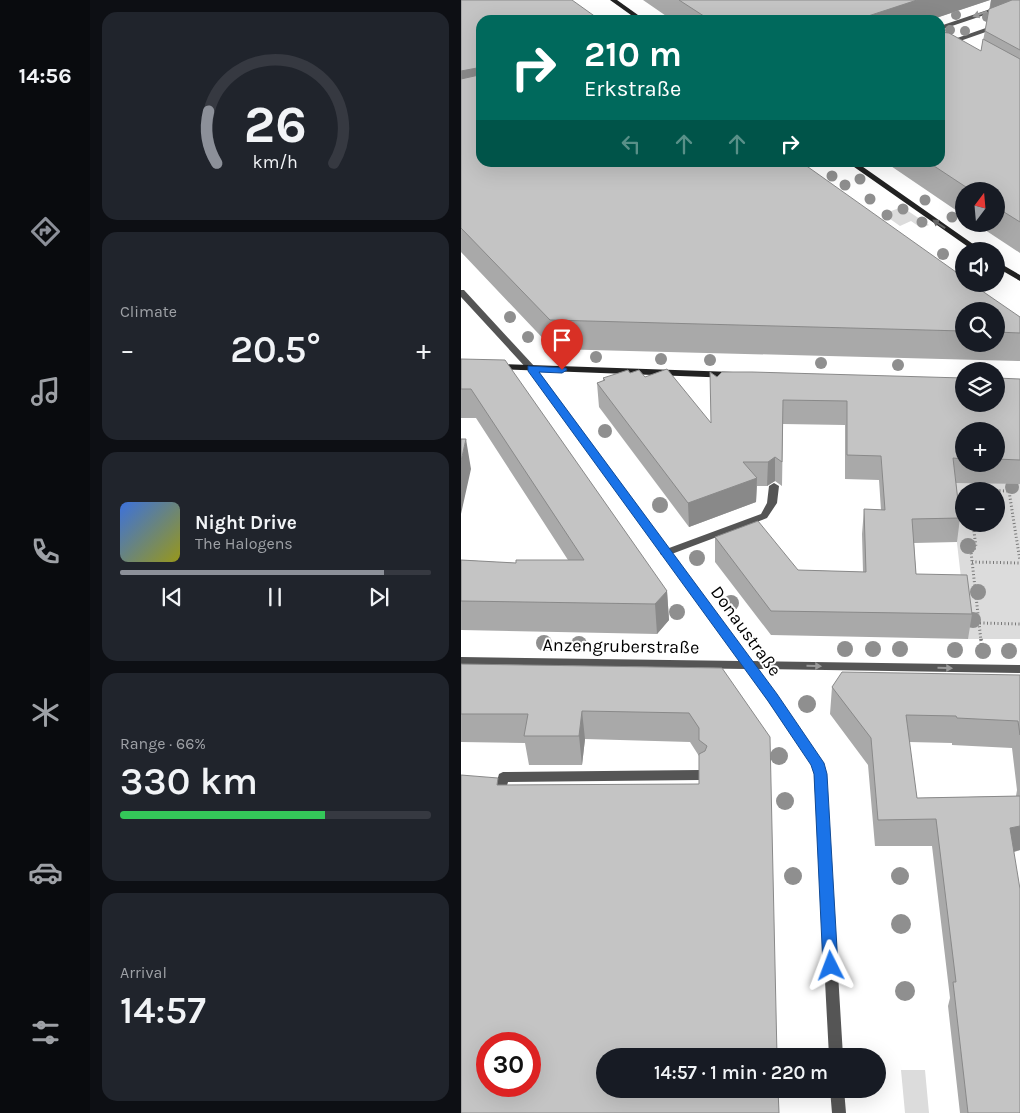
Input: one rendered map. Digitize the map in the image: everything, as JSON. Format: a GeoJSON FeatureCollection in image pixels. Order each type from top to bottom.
{"type":"FeatureCollection","features":[{"type":"Feature","properties":{"kind":"main road"},"geometry":{"type":"LineString","coordinates":[[613,0],[635,15]]}},
{"type":"Feature","properties":{"kind":"main road"},"geometry":{"type":"LineString","coordinates":[[857,167],[966,242]]}},
{"type":"Feature","properties":{"kind":"main road"},"geometry":{"type":"LineString","coordinates":[[1005,269],[1020,279]]}},
{"type":"Feature","properties":{"kind":"main road"},"geometry":{"type":"LineString","coordinates":[[490,367],[738,375]]}},
{"type":"Feature","properties":{"kind":"street"},"geometry":{"type":"LineString","coordinates":[[945,26],[1020,1]]}},
{"type":"Feature","properties":{"kind":"street"},"geometry":{"type":"LineString","coordinates":[[945,44],[1020,18]]}},
{"type":"Feature","properties":{"kind":"street"},"geometry":{"type":"LineString","coordinates":[[945,40],[962,49]]}},
{"type":"Feature","properties":{"kind":"street","name":"Donaustraße"},"geometry":{"type":"LineString","coordinates":[[461,292],[532,369],[813,755],[820,774],[836,1048]]}},
{"type":"Feature","properties":{"kind":"street"},"geometry":{"type":"LineString","coordinates":[[661,373],[670,386]]}},
{"type":"Feature","properties":{"kind":"street"},"geometry":{"type":"LineString","coordinates":[[717,374],[717,387]]}},
{"type":"Feature","properties":{"kind":"street"},"geometry":{"type":"LineString","coordinates":[[665,553],[764,516],[772,503],[774,486]]}},
{"type":"Feature","properties":{"kind":"street","name":"Anzengruberstraße"},"geometry":{"type":"LineString","coordinates":[[461,661],[1020,669]]}},
{"type":"Feature","properties":{"kind":"street"},"geometry":{"type":"LineString","coordinates":[[477,786],[502,786],[503,777],[700,775]]}},
{"type":"Feature","properties":{"kind":"street"},"geometry":{"type":"LineString","coordinates":[[838,1098],[839,1113]]}},
{"type":"Feature","properties":{"kind":"path"},"geometry":{"type":"LineString","coordinates":[[972,562],[1020,562],[1009,491],[1005,491]]}},
{"type":"Feature","properties":{"kind":"path"},"geometry":{"type":"LineString","coordinates":[[974,532],[976,547],[971,552],[982,646]]}},
{"type":"Feature","properties":{"kind":"path"},"geometry":{"type":"LineString","coordinates":[[980,624],[1020,624]]}},
{"type":"Feature","properties":{"kind":"shaded area"},"geometry":{"type":"Polygon","coordinates":[[[902,207],[929,225],[921,228],[911,221],[900,226],[883,214],[902,207]]]}},
{"type":"Feature","properties":{"kind":"shaded area"},"geometry":{"type":"Polygon","coordinates":[[[950,482],[955,482],[955,526],[950,482]]]}},
{"type":"Feature","properties":{"kind":"shaded area"},"geometry":{"type":"Polygon","coordinates":[[[1005,484],[1020,484],[1020,639],[968,639],[956,532],[1005,532],[1005,484]]]}},
{"type":"Feature","properties":{"kind":"shaded area"},"geometry":{"type":"Polygon","coordinates":[[[901,1070],[925,1070],[929,1113],[905,1113],[901,1070]]]}},
{"type":"Feature","properties":{"kind":"building"},"geometry":{"type":"Polygon","coordinates":[[[461,0],[572,0],[593,15],[476,15],[476,68],[461,71],[461,0]]]}},
{"type":"Feature","properties":{"kind":"building"},"geometry":{"type":"Polygon","coordinates":[[[679,0],[917,0],[871,15],[702,15],[679,0]]]}},
{"type":"Feature","properties":{"kind":"building"},"geometry":{"type":"Polygon","coordinates":[[[1012,0],[1020,0],[1020,50],[985,31],[989,9],[1012,0]]]}},
{"type":"Feature","properties":{"kind":"building"},"geometry":{"type":"Polygon","coordinates":[[[945,33],[981,51],[983,39],[1020,59],[1020,222],[1005,213],[1005,182],[958,182],[936,167],[945,167],[945,33]]]}},
{"type":"Feature","properties":{"kind":"building"},"geometry":{"type":"Polygon","coordinates":[[[476,76],[476,167],[808,167],[955,271],[955,292],[984,292],[998,302],[955,302],[955,331],[550,320],[461,228],[461,79],[476,76]]]}},
{"type":"Feature","properties":{"kind":"building"},"geometry":{"type":"Polygon","coordinates":[[[1005,307],[1020,317],[1020,333],[1005,332],[1005,307]]]}},
{"type":"Feature","properties":{"kind":"building"},"geometry":{"type":"Polygon","coordinates":[[[461,359],[505,360],[667,591],[655,604],[461,601],[461,560],[516,563],[516,560],[584,560],[471,389],[461,389],[461,359]]]}},
{"type":"Feature","properties":{"kind":"building"},"geometry":{"type":"Polygon","coordinates":[[[667,369],[711,423],[710,372],[717,377],[722,372],[752,372],[955,378],[955,412],[1005,412],[1005,378],[1020,379],[1020,460],[1005,459],[1005,422],[955,422],[955,458],[953,458],[956,482],[955,518],[912,519],[916,574],[967,575],[972,614],[771,611],[715,537],[758,521],[798,570],[866,572],[864,509],[885,510],[881,456],[847,455],[847,401],[783,400],[782,462],[775,457],[768,462],[743,462],[757,478],[688,503],[597,383],[605,380],[603,378],[628,370],[630,373],[639,370],[645,377],[667,369]]]}},
{"type":"Feature","properties":{"kind":"building"},"geometry":{"type":"Polygon","coordinates":[[[461,439],[466,439],[461,461],[461,439]]]}},
{"type":"Feature","properties":{"kind":"building"},"geometry":{"type":"Polygon","coordinates":[[[461,664],[722,668],[770,737],[777,1048],[596,1048],[596,1098],[778,1098],[779,1113],[461,1113],[461,775],[498,778],[497,785],[699,784],[699,754],[705,751],[707,746],[699,740],[699,728],[689,713],[582,711],[579,736],[524,736],[528,714],[461,714],[461,664]]]}},
{"type":"Feature","properties":{"kind":"building"},"geometry":{"type":"Polygon","coordinates":[[[842,672],[1020,675],[1020,735],[1018,721],[957,718],[956,716],[906,715],[917,798],[1020,796],[1020,826],[1010,828],[1020,889],[1020,1113],[968,1113],[953,982],[956,982],[936,819],[878,820],[871,738],[832,687],[842,672]]]}},
{"type":"Feature","properties":{"kind":"route"},"geometry":{"type":"LineString","coordinates":[[562,370],[532,369],[772,697],[817,763],[820,774],[831,966]]}}]}
